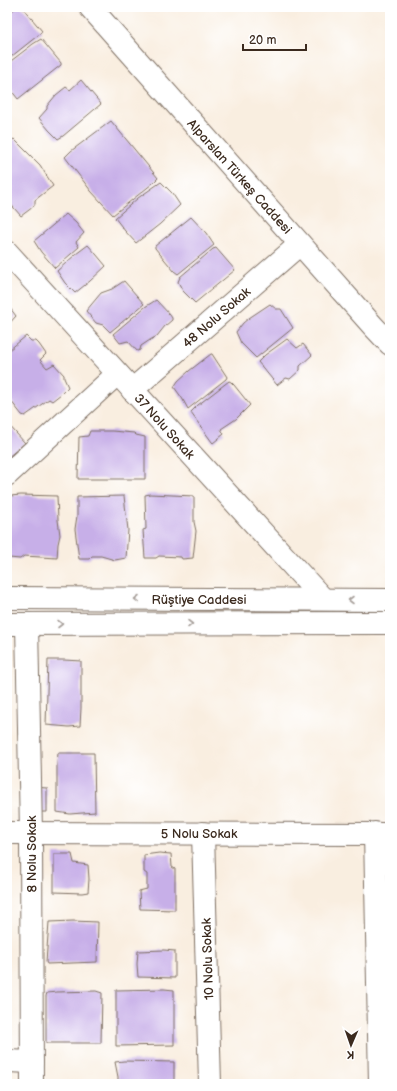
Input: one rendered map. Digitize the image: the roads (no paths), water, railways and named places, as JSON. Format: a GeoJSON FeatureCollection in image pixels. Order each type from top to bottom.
{"type":"FeatureCollection","features":[{"type":"Feature","properties":{"kind":"street","name":"Alparslan Türkeş Caddesi"},"geometry":{"type":"LineString","coordinates":[[90,7],[300,244],[381,327],[390,344]]}},
{"type":"Feature","properties":{"kind":"street","name":"48 Nolu Sokak"},"geometry":{"type":"LineString","coordinates":[[132,390],[300,244]]}},
{"type":"Feature","properties":{"kind":"street","name":"37 Nolu Sokak"},"geometry":{"type":"LineString","coordinates":[[7,252],[323,600]]}},
{"type":"Feature","properties":{"kind":"street"},"geometry":{"type":"LineString","coordinates":[[7,475],[117,374]]}},
{"type":"Feature","properties":{"kind":"street","name":"Rüştiye Caddesi"},"geometry":{"type":"LineString","coordinates":[[7,598],[390,600]]}},
{"type":"Feature","properties":{"kind":"street","name":"Rüştiye Caddesi"},"geometry":{"type":"LineString","coordinates":[[17,624],[390,623]]}},
{"type":"Feature","properties":{"kind":"street","name":"8 Nolu Sokak"},"geometry":{"type":"LineString","coordinates":[[17,624],[31,833],[32,1084]]}},
{"type":"Feature","properties":{"kind":"street","name":"5 Nolu Sokak"},"geometry":{"type":"LineString","coordinates":[[7,832],[383,834]]}},
{"type":"Feature","properties":{"kind":"street","name":"10 Nolu Sokak"},"geometry":{"type":"LineString","coordinates":[[203,833],[210,1084]]}},
{"type":"Feature","properties":{"kind":"street"},"geometry":{"type":"LineString","coordinates":[[380,1084],[383,834]]}},
{"type":"Feature","properties":{"kind":"street"},"geometry":{"type":"LineString","coordinates":[[7,1062],[32,1062]]}}]}
